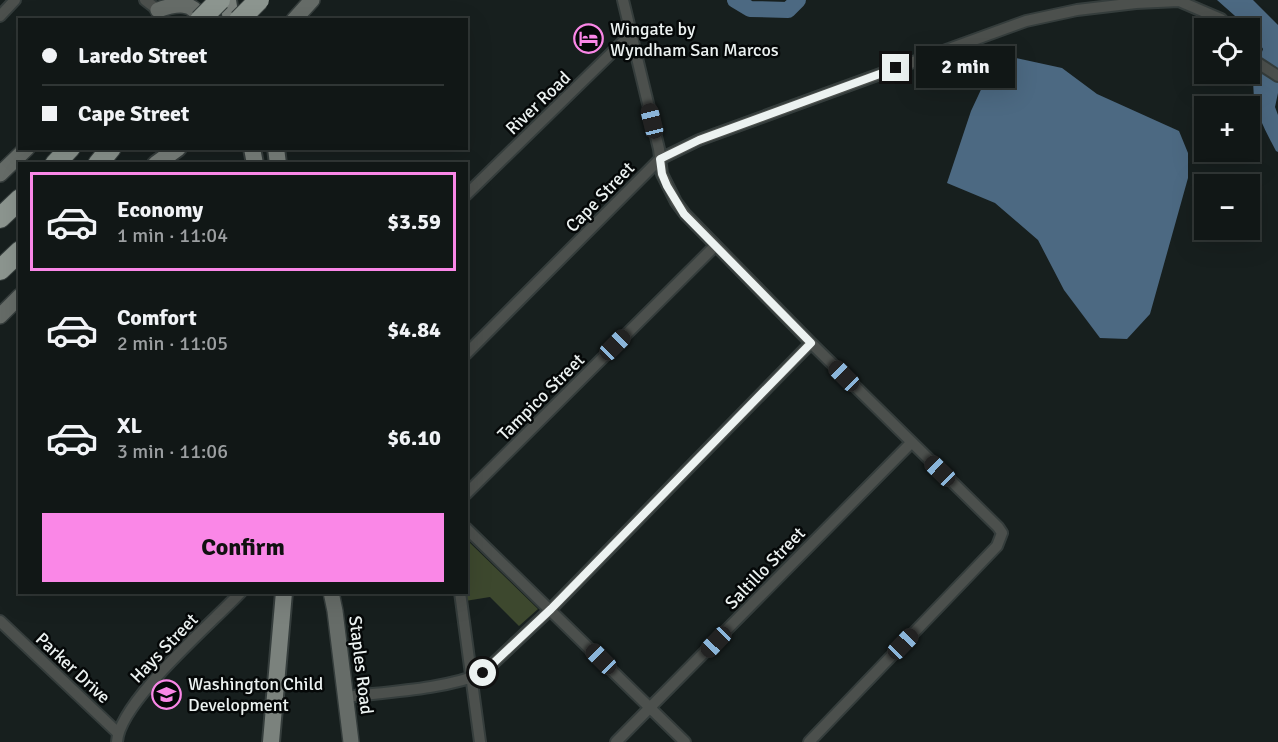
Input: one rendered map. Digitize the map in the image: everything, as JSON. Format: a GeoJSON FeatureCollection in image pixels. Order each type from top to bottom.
{"type":"FeatureCollection","features":[{"type":"Feature","properties":{"kind":"highway"},"geometry":{"type":"LineString","coordinates":[[202,18],[219,0]]}},
{"type":"Feature","properties":{"kind":"highway"},"geometry":{"type":"LineString","coordinates":[[241,18],[257,0]]}},
{"type":"Feature","properties":{"kind":"highway"},"geometry":{"type":"LineString","coordinates":[[57,162],[68,150]]}},
{"type":"Feature","properties":{"kind":"highway"},"geometry":{"type":"LineString","coordinates":[[100,162],[109,150]]}},
{"type":"Feature","properties":{"kind":"highway"},"geometry":{"type":"LineString","coordinates":[[0,218],[18,201]]}},
{"type":"Feature","properties":{"kind":"highway"},"geometry":{"type":"LineString","coordinates":[[0,270],[18,253]]}},
{"type":"Feature","properties":{"kind":"main road"},"geometry":{"type":"LineString","coordinates":[[228,0],[231,18]]}},
{"type":"Feature","properties":{"kind":"main road"},"geometry":{"type":"LineString","coordinates":[[257,0],[258,18]]}},
{"type":"Feature","properties":{"kind":"main road"},"geometry":{"type":"LineString","coordinates":[[296,18],[312,0]]}},
{"type":"Feature","properties":{"kind":"main road"},"geometry":{"type":"LineString","coordinates":[[158,10],[173,4],[192,6],[198,11],[200,18]]}},
{"type":"Feature","properties":{"kind":"main road"},"geometry":{"type":"LineString","coordinates":[[0,174],[25,150]]}},
{"type":"Feature","properties":{"kind":"main road"},"geometry":{"type":"LineString","coordinates":[[150,162],[161,150]]}},
{"type":"Feature","properties":{"kind":"main road"},"geometry":{"type":"LineString","coordinates":[[159,162],[175,150]]}},
{"type":"Feature","properties":{"kind":"main road"},"geometry":{"type":"LineString","coordinates":[[0,316],[18,298]]}},
{"type":"Feature","properties":{"kind":"main road","name":"Staples Road"},"geometry":{"type":"LineString","coordinates":[[331,594],[351,742]]}},
{"type":"Feature","properties":{"kind":"main road"},"geometry":{"type":"LineString","coordinates":[[271,742],[282,595]]}},
{"type":"Feature","properties":{"kind":"street"},"geometry":{"type":"LineString","coordinates":[[0,16],[15,0]]}},
{"type":"Feature","properties":{"kind":"street"},"geometry":{"type":"LineString","coordinates":[[145,0],[158,10]]}},
{"type":"Feature","properties":{"kind":"street"},"geometry":{"type":"LineString","coordinates":[[623,0],[662,174],[676,202],[715,246],[911,443],[998,526],[1002,533],[997,546],[809,742]]}},
{"type":"Feature","properties":{"kind":"street","name":"Cape Street"},"geometry":{"type":"LineString","coordinates":[[468,352],[660,159],[699,140],[1026,21],[1077,10],[1179,1],[1219,18]]}},
{"type":"Feature","properties":{"kind":"street","name":"River Road"},"geometry":{"type":"LineString","coordinates":[[468,193],[631,34]]}},
{"type":"Feature","properties":{"kind":"street"},"geometry":{"type":"LineString","coordinates":[[1260,65],[1278,76]]}},
{"type":"Feature","properties":{"kind":"street","name":"Tampico Street"},"geometry":{"type":"LineString","coordinates":[[468,492],[715,246]]}},
{"type":"Feature","properties":{"kind":"street"},"geometry":{"type":"LineString","coordinates":[[345,697],[448,683],[483,673],[551,609],[811,343]]}},
{"type":"Feature","properties":{"kind":"street","name":"Saltillo Street"},"geometry":{"type":"LineString","coordinates":[[616,742],[911,443]]}},
{"type":"Feature","properties":{"kind":"street"},"geometry":{"type":"LineString","coordinates":[[468,530],[685,742]]}},
{"type":"Feature","properties":{"kind":"street","name":"Hays Street"},"geometry":{"type":"LineString","coordinates":[[117,737],[128,710],[239,594]]}},
{"type":"Feature","properties":{"kind":"street"},"geometry":{"type":"LineString","coordinates":[[460,594],[480,742]]}},
{"type":"Feature","properties":{"kind":"street","name":"Parker Drive"},"geometry":{"type":"LineString","coordinates":[[0,621],[117,737]]}},
{"type":"Feature","properties":{"kind":"green space"},"geometry":{"type":"Polygon","coordinates":[[[468,541],[538,609],[519,626],[490,597],[465,601],[465,594],[468,594],[468,541]]]}},
{"type":"Feature","properties":{"kind":"water"},"geometry":{"type":"Polygon","coordinates":[[[1217,0],[1253,0],[1278,25],[1278,93],[1275,107],[1278,115],[1278,152],[1260,117],[1260,96],[1254,96],[1253,84],[1260,84],[1260,58],[1263,49],[1260,44],[1260,18],[1237,18],[1217,0]]]}},
{"type":"Feature","properties":{"kind":"water"},"geometry":{"type":"Polygon","coordinates":[[[1016,58],[1062,68],[1097,94],[1179,131],[1188,153],[1188,178],[1150,314],[1127,339],[1100,338],[1064,290],[1038,240],[995,203],[947,183],[971,111],[992,66],[1016,58]]]}},
{"type":"Feature","properties":{"kind":"waterway"},"geometry":{"type":"LineString","coordinates":[[735,0],[750,9],[788,10],[798,0]]}},
{"type":"Feature","properties":{"kind":"place","name":"Wingate by Wyndham San Marcos"},"geometry":{"type":"Point","coordinates":[589,39]}},
{"type":"Feature","properties":{"kind":"place","name":"Washington Child Development"},"geometry":{"type":"Point","coordinates":[167,694]}},
{"type":"Feature","properties":{"kind":"route"},"geometry":{"type":"LineString","coordinates":[[483,673],[551,609],[811,343],[684,214],[667,186],[662,174],[660,159],[699,140],[896,68]]}}]}
